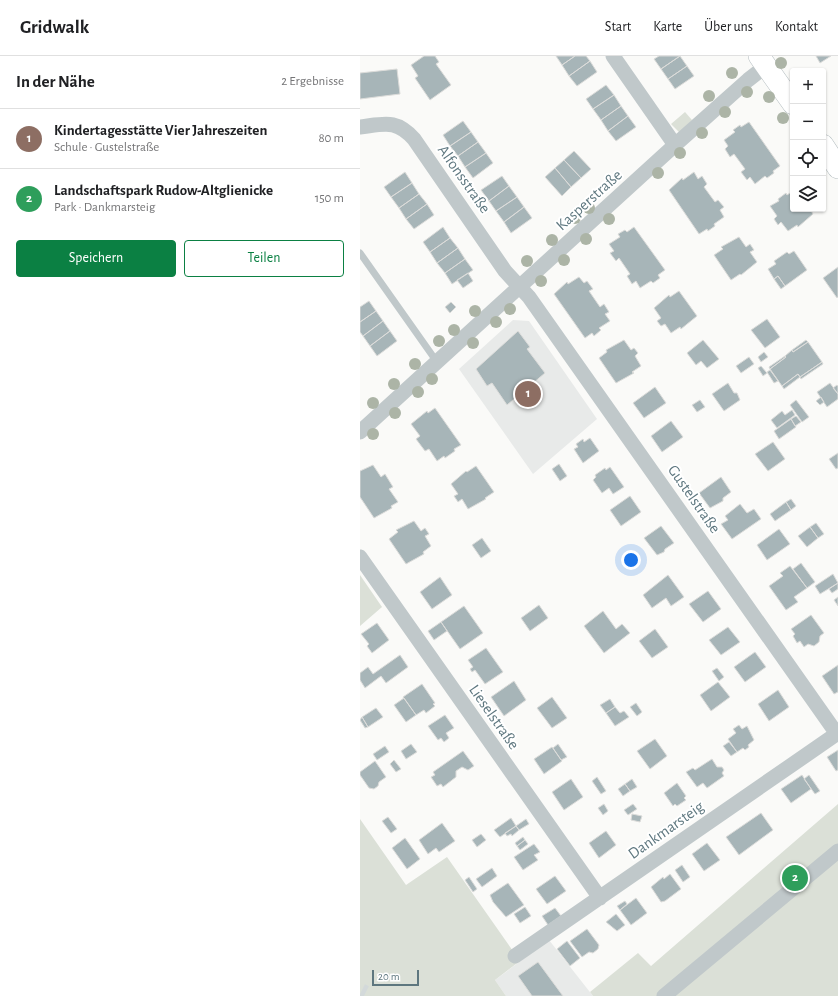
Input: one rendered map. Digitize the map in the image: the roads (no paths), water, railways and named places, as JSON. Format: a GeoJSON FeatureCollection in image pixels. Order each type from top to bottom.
{"type":"FeatureCollection","features":[{"type":"Feature","properties":{"kind":"main road"},"geometry":{"type":"LineString","coordinates":[[762,61],[790,100]]}},
{"type":"Feature","properties":{"kind":"main road"},"geometry":{"type":"LineString","coordinates":[[826,150],[838,168]]}},
{"type":"Feature","properties":{"kind":"street"},"geometry":{"type":"LineString","coordinates":[[613,56],[675,145]]}},
{"type":"Feature","properties":{"kind":"street","name":"Kasperstraße"},"geometry":{"type":"LineString","coordinates":[[360,432],[748,80],[762,61]]}},
{"type":"Feature","properties":{"kind":"street","name":"Alfonsstraße"},"geometry":{"type":"LineString","coordinates":[[360,127],[396,124],[406,130],[505,271],[520,287]]}},
{"type":"Feature","properties":{"kind":"street","name":"Gustelstraße"},"geometry":{"type":"LineString","coordinates":[[520,287],[529,297],[838,734]]}},
{"type":"Feature","properties":{"kind":"street","name":"Lieselstraße"},"geometry":{"type":"LineString","coordinates":[[360,556],[600,898]]}},
{"type":"Feature","properties":{"kind":"street","name":"Dankmarsteig"},"geometry":{"type":"LineString","coordinates":[[515,956],[838,734]]}},
{"type":"Feature","properties":{"kind":"street"},"geometry":{"type":"LineString","coordinates":[[664,996],[838,851]]}},
{"type":"Feature","properties":{"kind":"lane"},"geometry":{"type":"LineString","coordinates":[[360,253],[437,362]]}},
{"type":"Feature","properties":{"kind":"tunnel"},"geometry":{"type":"LineString","coordinates":[[360,994],[364,996]]}},
{"type":"Feature","properties":{"kind":"place","name":"Kindertagesstätte Vier Jahreszeiten"},"geometry":{"type":"Point","coordinates":[528,394]}},
{"type":"Feature","properties":{"kind":"place","name":"Landschaftspark Rudow-Altglienicke"},"geometry":{"type":"Point","coordinates":[795,878]}}]}
